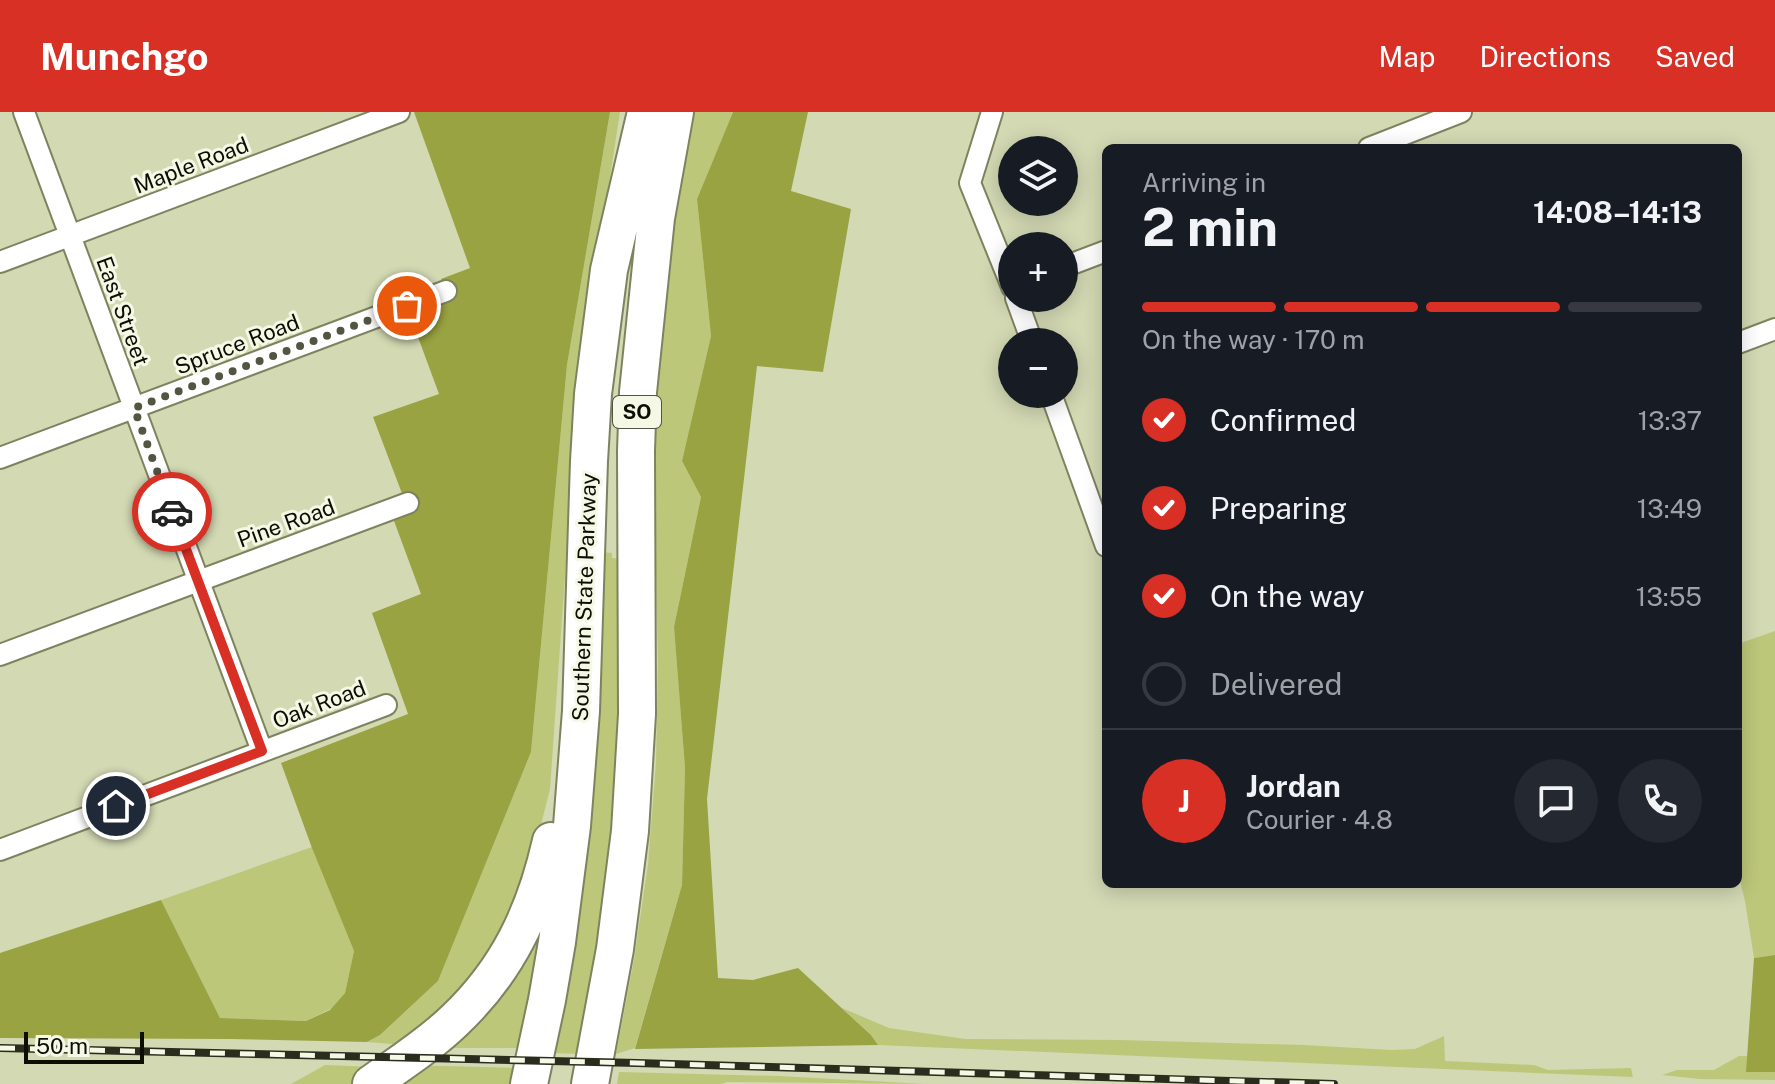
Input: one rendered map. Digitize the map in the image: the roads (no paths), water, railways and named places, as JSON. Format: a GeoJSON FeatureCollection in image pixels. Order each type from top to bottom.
{"type":"FeatureCollection","features":[{"type":"Feature","properties":{"kind":"highway","name":"Southern State Parkway"},"geometry":{"type":"LineString","coordinates":[[529,1084],[547,1000],[572,826],[581,711],[593,394],[609,270],[646,112]]}},
{"type":"Feature","properties":{"kind":"highway","name":"SO"},"geometry":{"type":"LineString","coordinates":[[594,1078],[630,831],[637,714],[638,392],[654,232],[675,112]]}},
{"type":"Feature","properties":{"kind":"highway"},"geometry":{"type":"LineString","coordinates":[[371,1084],[438,1035],[468,1007],[497,973],[518,940],[545,868],[581,711]]}},
{"type":"Feature","properties":{"kind":"street","name":"East Street"},"geometry":{"type":"LineString","coordinates":[[24,112],[262,751]]}},
{"type":"Feature","properties":{"kind":"street","name":"Maple Road"},"geometry":{"type":"LineString","coordinates":[[0,262],[399,112]]}},
{"type":"Feature","properties":{"kind":"street"},"geometry":{"type":"LineString","coordinates":[[992,112],[970,183],[998,252]]}},
{"type":"Feature","properties":{"kind":"street"},"geometry":{"type":"LineString","coordinates":[[1379,144],[1461,112]]}},
{"type":"Feature","properties":{"kind":"street"},"geometry":{"type":"LineString","coordinates":[[1078,262],[1102,253]]}},
{"type":"Feature","properties":{"kind":"street","name":"Spruce Road"},"geometry":{"type":"LineString","coordinates":[[0,458],[446,291]]}},
{"type":"Feature","properties":{"kind":"street"},"geometry":{"type":"LineString","coordinates":[[1742,341],[1775,329]]}},
{"type":"Feature","properties":{"kind":"street"},"geometry":{"type":"LineString","coordinates":[[1056,408],[1102,535]]}},
{"type":"Feature","properties":{"kind":"street","name":"Pine Road"},"geometry":{"type":"LineString","coordinates":[[0,655],[408,503]]}},
{"type":"Feature","properties":{"kind":"street","name":"Oak Road"},"geometry":{"type":"LineString","coordinates":[[0,850],[386,705]]}},
{"type":"Feature","properties":{"kind":"railway"},"geometry":{"type":"LineString","coordinates":[[0,1048],[1334,1084]]}}]}
